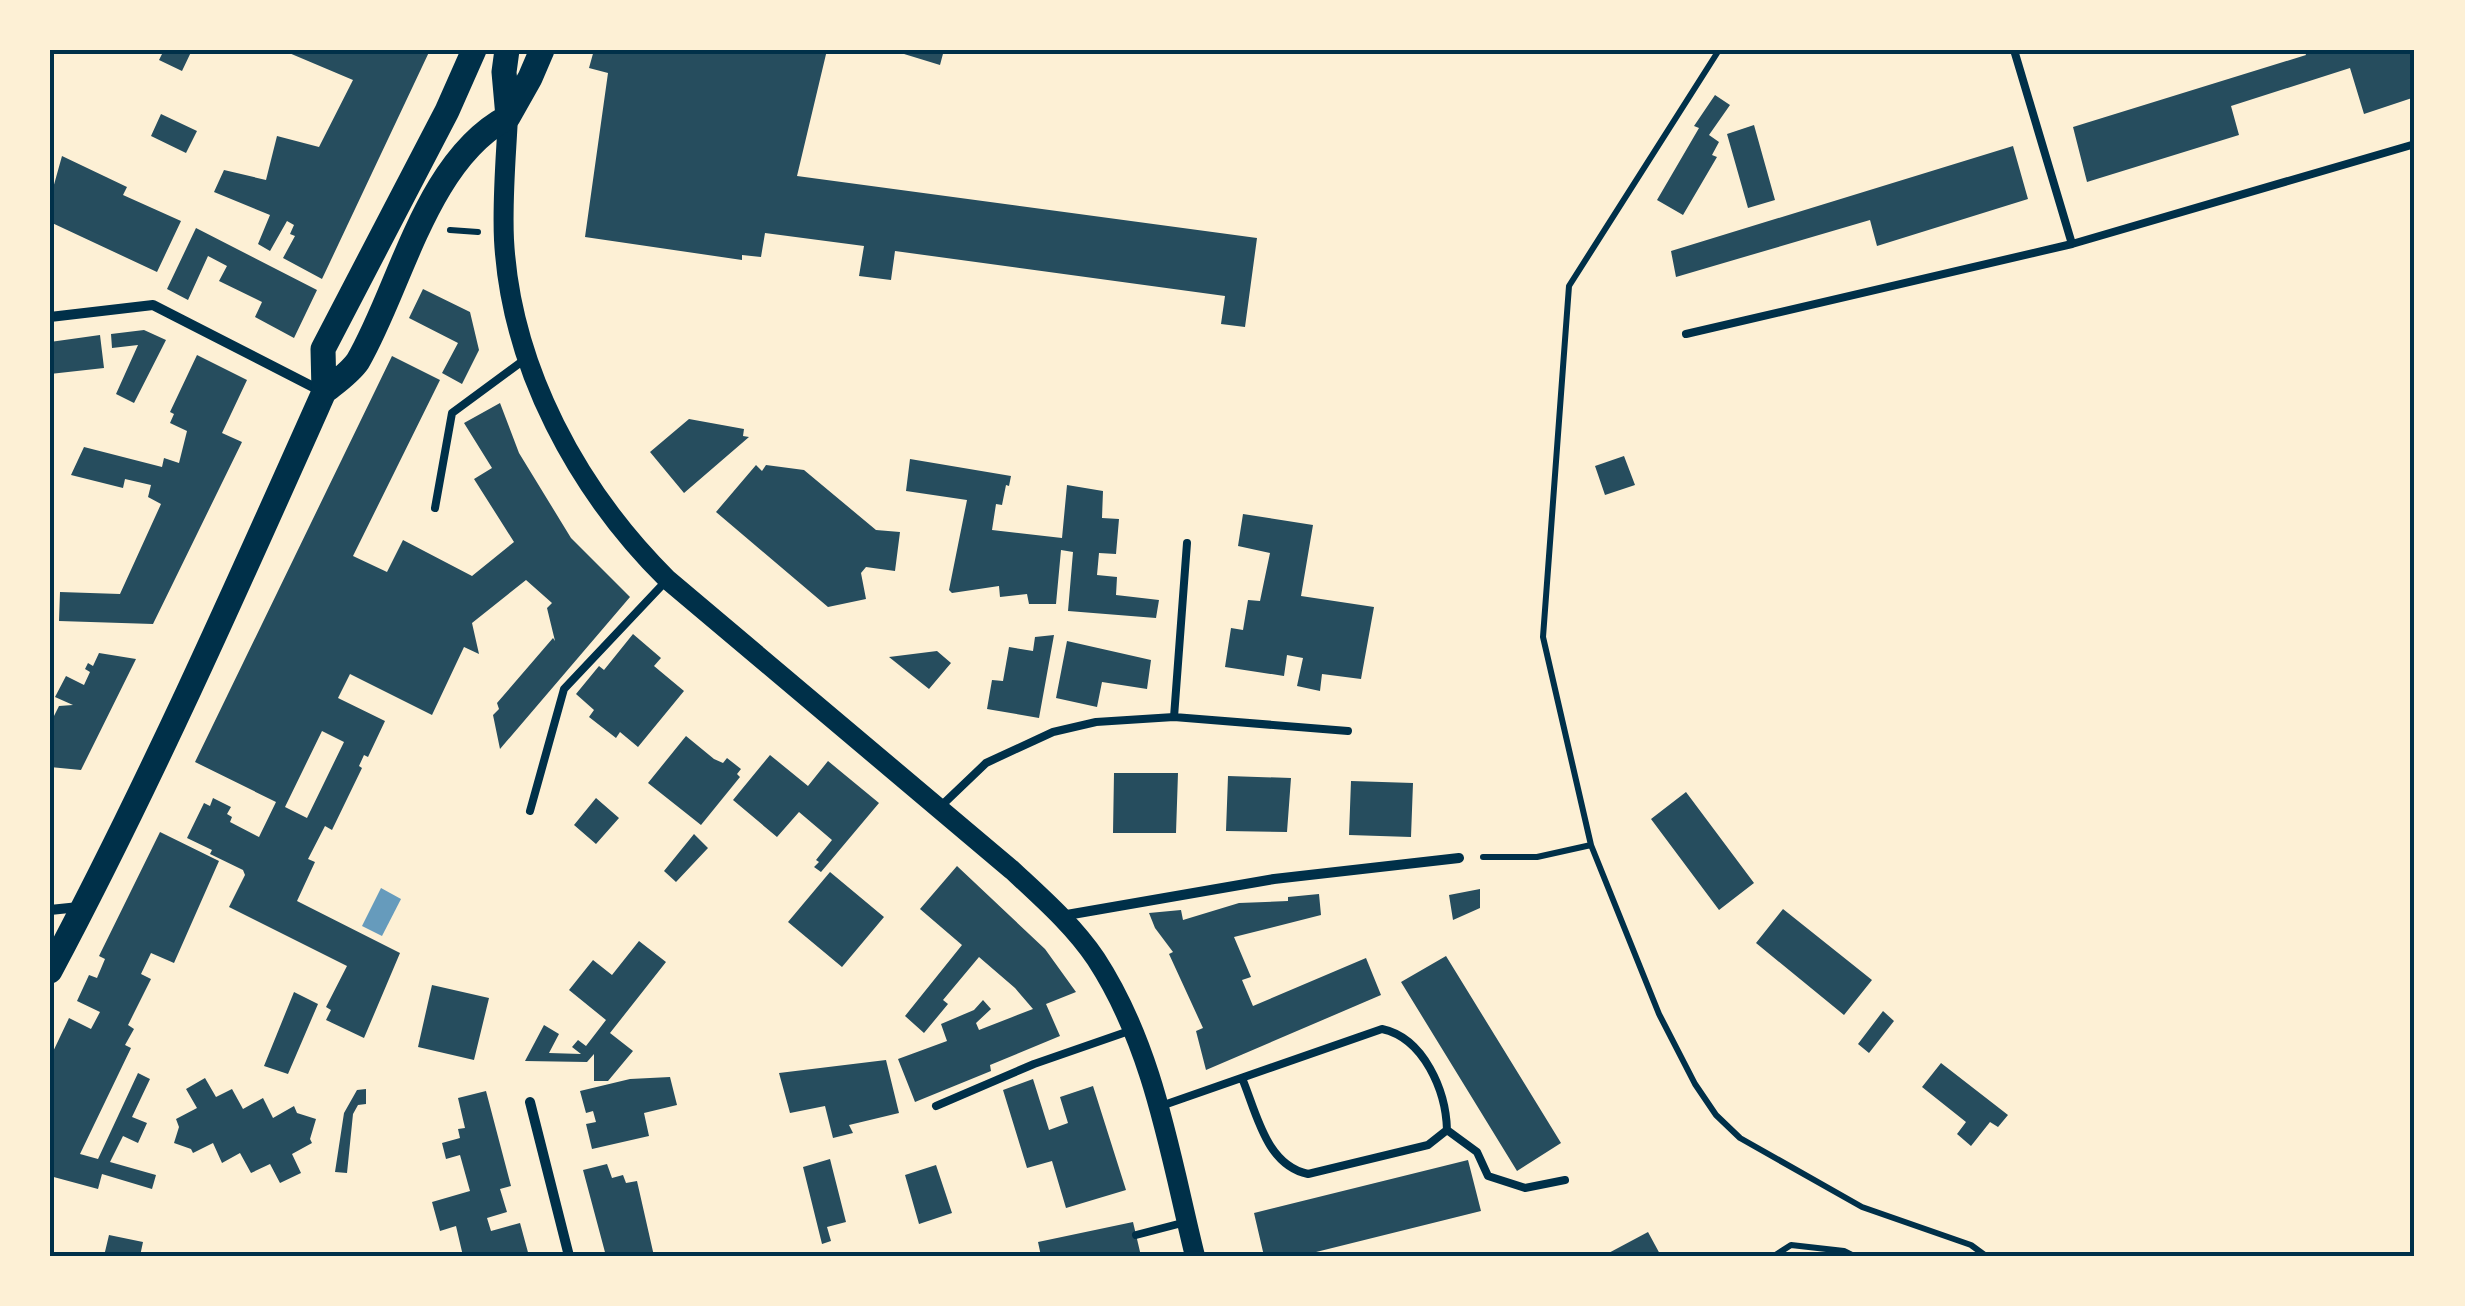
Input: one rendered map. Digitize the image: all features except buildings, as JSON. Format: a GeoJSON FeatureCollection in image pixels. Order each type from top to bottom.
{"type":"FeatureCollection","features":[{"type":"Feature","properties":{"kind":"main road"},"geometry":{"type":"LineString","coordinates":[[324,392],[322,349],[447,111],[474,50]]}},
{"type":"Feature","properties":{"kind":"main road"},"geometry":{"type":"LineString","coordinates":[[507,50],[504,244],[516,320],[547,408],[600,502],[635,548],[668,580],[940,807],[1061,916],[1095,958],[1134,1030],[1158,1107],[1194,1256]]}},
{"type":"Feature","properties":{"kind":"main road"},"geometry":{"type":"LineString","coordinates":[[50,972],[205,658],[324,392],[356,364],[408,246],[446,180],[485,128],[508,116],[542,50]]}},
{"type":"Feature","properties":{"kind":"street"},"geometry":{"type":"LineString","coordinates":[[50,317],[153,305],[324,392]]}},
{"type":"Feature","properties":{"kind":"street"},"geometry":{"type":"LineString","coordinates":[[1061,916],[1274,879],[1460,858]]}},
{"type":"Feature","properties":{"kind":"street"},"geometry":{"type":"LineString","coordinates":[[50,910],[84,906]]}},
{"type":"Feature","properties":{"kind":"street"},"geometry":{"type":"LineString","coordinates":[[530,1102],[569,1256]]}},
{"type":"Feature","properties":{"kind":"lane"},"geometry":{"type":"LineString","coordinates":[[2014,50],[2072,244]]}},
{"type":"Feature","properties":{"kind":"lane"},"geometry":{"type":"LineString","coordinates":[[1686,334],[2072,244],[2415,144]]}},
{"type":"Feature","properties":{"kind":"lane"},"geometry":{"type":"LineString","coordinates":[[435,508],[452,413],[528,356]]}},
{"type":"Feature","properties":{"kind":"lane"},"geometry":{"type":"LineString","coordinates":[[1174,717],[1187,543]]}},
{"type":"Feature","properties":{"kind":"lane"},"geometry":{"type":"LineString","coordinates":[[530,811],[564,689],[668,580]]}},
{"type":"Feature","properties":{"kind":"lane"},"geometry":{"type":"LineString","coordinates":[[940,807],[986,763],[1053,732],[1096,722],[1174,717],[1348,731]]}},
{"type":"Feature","properties":{"kind":"lane"},"geometry":{"type":"LineString","coordinates":[[1158,1107],[1382,1029],[1398,1032],[1433,1072],[1446,1102],[1447,1130]]}},
{"type":"Feature","properties":{"kind":"lane"},"geometry":{"type":"LineString","coordinates":[[936,1106],[1034,1064],[1134,1030]]}},
{"type":"Feature","properties":{"kind":"lane"},"geometry":{"type":"LineString","coordinates":[[1242,1078],[1272,1151],[1289,1170],[1308,1174],[1428,1146],[1447,1130]]}},
{"type":"Feature","properties":{"kind":"lane"},"geometry":{"type":"LineString","coordinates":[[1447,1130],[1477,1152],[1488,1176],[1525,1188],[1564,1180]]}},
{"type":"Feature","properties":{"kind":"lane"},"geometry":{"type":"LineString","coordinates":[[1136,1235],[1186,1222]]}},
{"type":"Feature","properties":{"kind":"path"},"geometry":{"type":"LineString","coordinates":[[1719,50],[1569,286],[1543,637],[1591,846],[1659,1014],[1695,1084],[1716,1115],[1740,1138],[1862,1207],[1971,1246],[1986,1256]]}},
{"type":"Feature","properties":{"kind":"path"},"geometry":{"type":"LineString","coordinates":[[448,230],[470,231]]}},
{"type":"Feature","properties":{"kind":"path"},"geometry":{"type":"LineString","coordinates":[[1460,858],[1536,857],[1591,846]]}},
{"type":"Feature","properties":{"kind":"path"},"geometry":{"type":"LineString","coordinates":[[1774,1256],[1791,1245],[1844,1251],[1854,1256]]}},
{"type":"Feature","properties":{"kind":"water"},"geometry":{"type":"Polygon","coordinates":[[[381,888],[401,899],[382,936],[362,926],[381,888]]]}}]}
